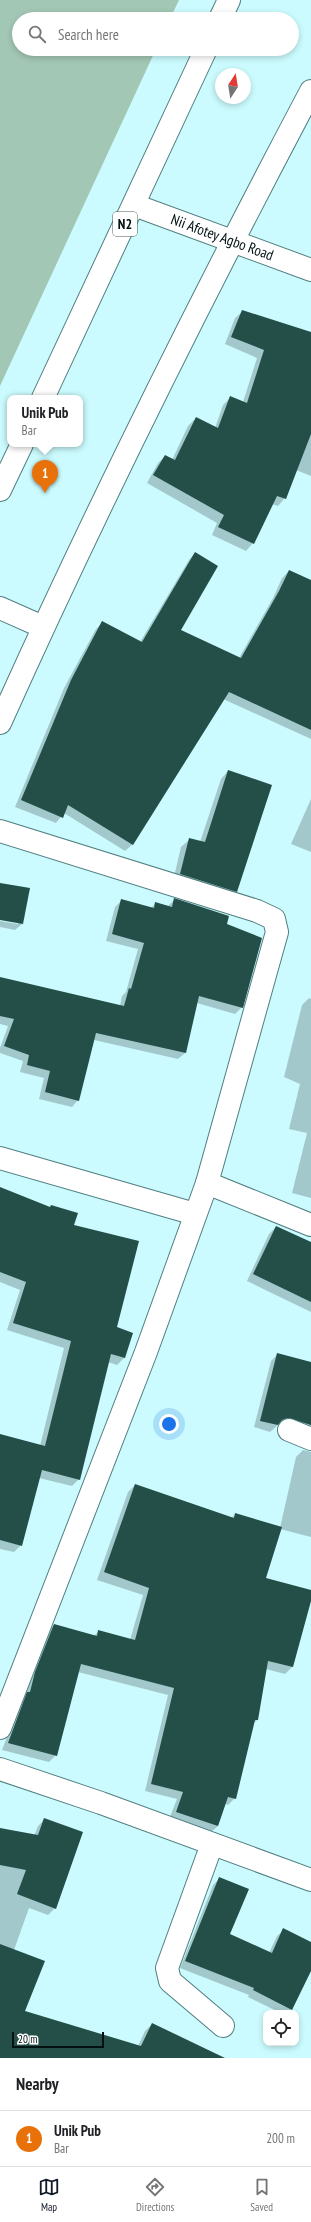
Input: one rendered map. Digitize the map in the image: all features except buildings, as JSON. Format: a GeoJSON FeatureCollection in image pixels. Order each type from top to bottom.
{"type":"FeatureCollection","features":[{"type":"Feature","properties":{"kind":"main road"},"geometry":{"type":"LineString","coordinates":[[223,12],[229,0]]}},
{"type":"Feature","properties":{"kind":"main road","name":"N2"},"geometry":{"type":"LineString","coordinates":[[44,395],[203,56]]}},
{"type":"Feature","properties":{"kind":"main road"},"geometry":{"type":"LineString","coordinates":[[0,723],[43,627],[231,242],[311,91]]}},
{"type":"Feature","properties":{"kind":"main road","name":"Nii Afotey Agbo Road"},"geometry":{"type":"LineString","coordinates":[[134,205],[231,242],[311,270]]}},
{"type":"Feature","properties":{"kind":"main road"},"geometry":{"type":"LineString","coordinates":[[0,490],[21,447]]}},
{"type":"Feature","properties":{"kind":"main road"},"geometry":{"type":"LineString","coordinates":[[0,608],[43,627]]}},
{"type":"Feature","properties":{"kind":"main road"},"geometry":{"type":"LineString","coordinates":[[0,831],[257,911],[274,919],[277,932],[207,1183],[146,1352],[0,1728]]}},
{"type":"Feature","properties":{"kind":"main road"},"geometry":{"type":"LineString","coordinates":[[0,1158],[195,1214]]}},
{"type":"Feature","properties":{"kind":"main road"},"geometry":{"type":"LineString","coordinates":[[207,1183],[311,1225]]}},
{"type":"Feature","properties":{"kind":"main road"},"geometry":{"type":"LineString","coordinates":[[289,1430],[311,1439]]}},
{"type":"Feature","properties":{"kind":"main road"},"geometry":{"type":"LineString","coordinates":[[0,1769],[101,1803],[311,1880]]}},
{"type":"Feature","properties":{"kind":"main road"},"geometry":{"type":"LineString","coordinates":[[212,1844],[167,1968],[170,1981],[223,2026]]}},
{"type":"Feature","properties":{"kind":"green space"},"geometry":{"type":"Polygon","coordinates":[[[0,0],[179,0],[173,12],[12,12],[12,56],[153,56],[0,386],[0,0]]]}},
{"type":"Feature","properties":{"kind":"place","name":"Unik Pub"},"geometry":{"type":"Point","coordinates":[45,493]}}]}
